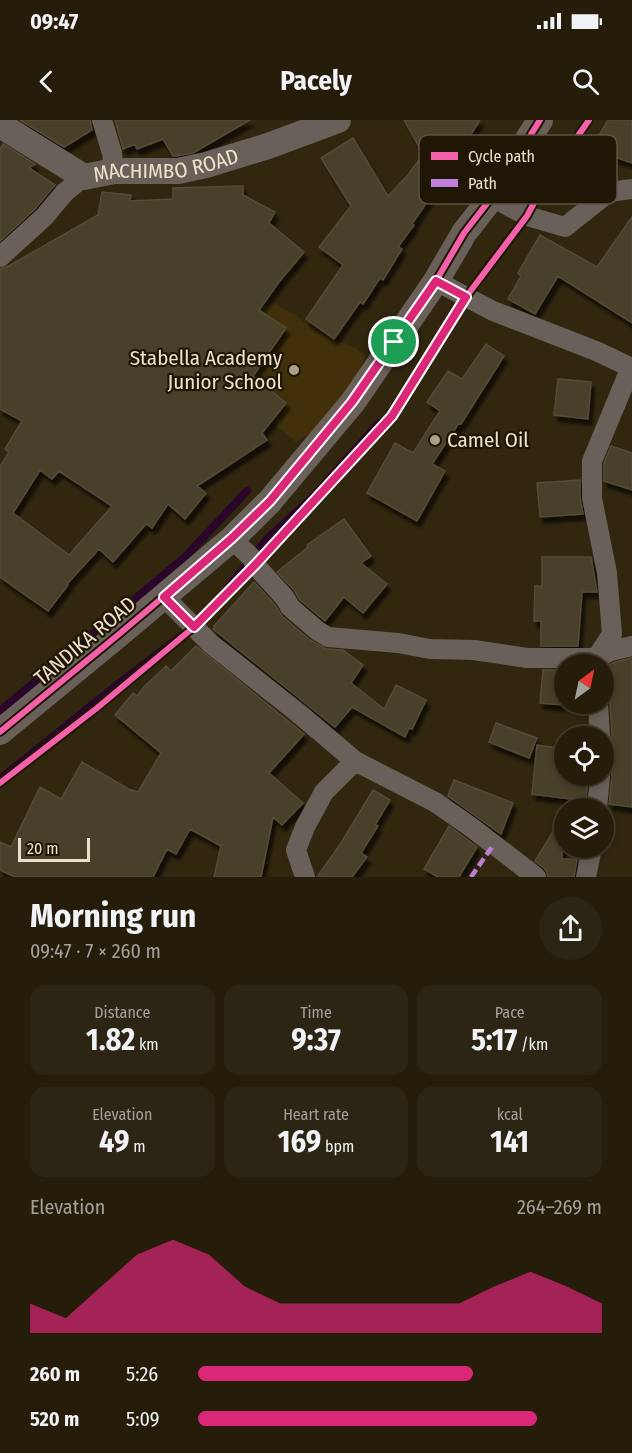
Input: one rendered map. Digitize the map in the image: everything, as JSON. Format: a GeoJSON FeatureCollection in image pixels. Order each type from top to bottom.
{"type":"FeatureCollection","features":[{"type":"Feature","properties":{"kind":"street"},"geometry":{"type":"LineString","coordinates":[[102,120],[112,153],[114,171]]}},
{"type":"Feature","properties":{"kind":"street","name":"MACHIMBO ROAD"},"geometry":{"type":"LineString","coordinates":[[0,125],[84,177],[114,171],[178,171],[206,165],[302,135],[338,120]]}},
{"type":"Feature","properties":{"kind":"street","name":"TANDIKA ROAD"},"geometry":{"type":"LineString","coordinates":[[531,135],[540,120]]}},
{"type":"Feature","properties":{"kind":"street"},"geometry":{"type":"LineString","coordinates":[[0,257],[44,217],[65,192],[84,177]]}},
{"type":"Feature","properties":{"kind":"street"},"geometry":{"type":"LineString","coordinates":[[617,191],[632,189]]}},
{"type":"Feature","properties":{"kind":"street","name":"TANDIKA ROAD"},"geometry":{"type":"LineString","coordinates":[[0,732],[164,597],[232,538],[270,501],[352,402],[436,281],[464,233],[487,204]]}},
{"type":"Feature","properties":{"kind":"street"},"geometry":{"type":"LineString","coordinates":[[505,204],[527,216],[565,227],[594,204]]}},
{"type":"Feature","properties":{"kind":"street"},"geometry":{"type":"LineString","coordinates":[[436,281],[493,311],[632,367],[592,461],[592,498],[607,573],[612,634],[600,654]]}},
{"type":"Feature","properties":{"kind":"street"},"geometry":{"type":"LineString","coordinates":[[232,538],[252,558],[255,565],[285,598],[290,607],[328,637],[398,643],[430,649],[474,650],[527,658],[554,659]]}},
{"type":"Feature","properties":{"kind":"street"},"geometry":{"type":"LineString","coordinates":[[164,597],[211,644],[355,761],[435,802],[536,877]]}},
{"type":"Feature","properties":{"kind":"street"},"geometry":{"type":"LineString","coordinates":[[606,654],[632,646]]}},
{"type":"Feature","properties":{"kind":"street"},"geometry":{"type":"LineString","coordinates":[[305,877],[296,850],[305,827],[324,792],[355,761]]}},
{"type":"Feature","properties":{"kind":"street"},"geometry":{"type":"LineString","coordinates":[[586,877],[590,858]]}},
{"type":"Feature","properties":{"kind":"shaded area","name":"Stabella Academy Junior School"},"geometry":{"type":"Polygon","coordinates":[[[251,295],[266,306],[274,303],[296,315],[315,332],[356,348],[365,356],[355,384],[316,429],[296,442],[277,426],[272,408],[214,335],[251,295]]]}},
{"type":"Feature","properties":{"kind":"building"},"geometry":{"type":"Polygon","coordinates":[[[20,120],[90,120],[92,130],[64,147],[20,120]]]}},
{"type":"Feature","properties":{"kind":"building"},"geometry":{"type":"Polygon","coordinates":[[[115,120],[250,120],[193,153],[173,156],[163,139],[137,149],[135,144],[123,149],[115,120]]]}},
{"type":"Feature","properties":{"kind":"building"},"geometry":{"type":"Polygon","coordinates":[[[404,120],[480,120],[471,135],[419,135],[419,147],[404,120]]]}},
{"type":"Feature","properties":{"kind":"building"},"geometry":{"type":"Polygon","coordinates":[[[608,120],[632,120],[632,163],[617,158],[617,135],[599,135],[608,120]]]}},
{"type":"Feature","properties":{"kind":"building"},"geometry":{"type":"Polygon","coordinates":[[[353,138],[388,196],[419,160],[419,204],[426,204],[398,247],[402,249],[383,280],[380,278],[363,304],[360,302],[334,339],[306,319],[343,265],[319,247],[351,206],[321,158],[353,138]]]}},
{"type":"Feature","properties":{"kind":"building"},"geometry":{"type":"Polygon","coordinates":[[[3,144],[35,164],[29,168],[55,185],[35,209],[0,241],[0,149],[3,144]]]}},
{"type":"Feature","properties":{"kind":"building"},"geometry":{"type":"Polygon","coordinates":[[[243,186],[243,195],[275,212],[269,223],[304,252],[259,310],[286,328],[253,376],[286,403],[262,433],[267,440],[197,486],[206,493],[185,519],[168,504],[152,528],[146,524],[113,562],[99,549],[67,584],[48,611],[0,577],[0,467],[9,452],[5,449],[22,421],[0,409],[0,269],[98,215],[102,192],[131,195],[130,201],[173,199],[173,188],[243,186]],[[40,470],[13,513],[69,555],[112,506],[59,471],[52,479],[40,470]]]}},
{"type":"Feature","properties":{"kind":"building"},"geometry":{"type":"Polygon","coordinates":[[[632,217],[632,323],[558,276],[535,314],[508,299],[521,276],[518,273],[540,235],[597,267],[632,217]]]}},
{"type":"Feature","properties":{"kind":"building"},"geometry":{"type":"Polygon","coordinates":[[[486,344],[504,356],[461,424],[459,423],[432,464],[445,471],[417,521],[367,493],[395,443],[413,453],[440,411],[427,402],[448,371],[462,379],[486,344]]]}},
{"type":"Feature","properties":{"kind":"building"},"geometry":{"type":"Polygon","coordinates":[[[558,379],[591,382],[588,419],[554,415],[558,379]]]}},
{"type":"Feature","properties":{"kind":"building"},"geometry":{"type":"Polygon","coordinates":[[[611,446],[632,453],[632,490],[604,481],[604,463],[611,446]]]}},
{"type":"Feature","properties":{"kind":"building"},"geometry":{"type":"Polygon","coordinates":[[[580,480],[583,514],[540,517],[537,483],[580,480]]]}},
{"type":"Feature","properties":{"kind":"building"},"geometry":{"type":"Polygon","coordinates":[[[344,519],[371,556],[361,563],[387,584],[363,613],[344,597],[325,621],[299,599],[294,590],[277,572],[308,547],[307,545],[344,519]]]}},
{"type":"Feature","properties":{"kind":"building"},"geometry":{"type":"Polygon","coordinates":[[[542,557],[591,557],[597,592],[582,592],[578,646],[541,646],[541,621],[534,621],[535,586],[542,586],[542,557]]]}},
{"type":"Feature","properties":{"kind":"building"},"geometry":{"type":"Polygon","coordinates":[[[254,582],[282,616],[310,640],[326,649],[343,650],[363,665],[351,683],[384,709],[396,685],[426,700],[412,729],[409,728],[405,737],[352,707],[335,727],[213,629],[254,582]]]}},
{"type":"Feature","properties":{"kind":"building"},"geometry":{"type":"Polygon","coordinates":[[[196,646],[304,734],[269,773],[303,803],[282,825],[273,817],[261,877],[214,877],[221,846],[190,829],[176,854],[167,849],[153,877],[15,877],[0,870],[0,842],[11,847],[40,787],[61,799],[82,762],[132,791],[138,792],[161,753],[115,715],[133,693],[137,696],[166,666],[171,671],[196,646]]]}},
{"type":"Feature","properties":{"kind":"building"},"geometry":{"type":"Polygon","coordinates":[[[632,658],[632,807],[614,805],[614,798],[610,798],[611,786],[614,786],[614,726],[611,726],[611,714],[614,714],[615,662],[632,658]]]}},
{"type":"Feature","properties":{"kind":"building"},"geometry":{"type":"Polygon","coordinates":[[[543,670],[554,670],[554,704],[540,703],[543,670]]]}},
{"type":"Feature","properties":{"kind":"building"},"geometry":{"type":"Polygon","coordinates":[[[496,723],[537,738],[529,758],[489,742],[496,723]]]}},
{"type":"Feature","properties":{"kind":"building"},"geometry":{"type":"Polygon","coordinates":[[[537,745],[554,748],[554,786],[587,786],[586,798],[532,794],[537,745]]]}},
{"type":"Feature","properties":{"kind":"building"},"geometry":{"type":"Polygon","coordinates":[[[454,780],[513,803],[501,834],[448,796],[454,780]]]}},
{"type":"Feature","properties":{"kind":"building"},"geometry":{"type":"Polygon","coordinates":[[[373,790],[390,800],[375,825],[378,826],[361,853],[367,857],[352,877],[317,877],[341,843],[373,790]]]}},
{"type":"Feature","properties":{"kind":"building"},"geometry":{"type":"Polygon","coordinates":[[[449,826],[477,847],[459,877],[438,877],[424,869],[449,826]]]}},
{"type":"Feature","properties":{"kind":"building"},"geometry":{"type":"Polygon","coordinates":[[[554,830],[554,858],[577,859],[574,877],[548,877],[544,868],[535,861],[554,830]]]}},
{"type":"Feature","properties":{"kind":"waterway"},"geometry":{"type":"LineString","coordinates":[[0,779],[189,630],[187,620],[197,621],[220,598],[266,540],[316,494],[379,423]]}},
{"type":"Feature","properties":{"kind":"waterway"},"geometry":{"type":"LineString","coordinates":[[0,711],[184,558],[247,491]]}},
{"type":"Feature","properties":{"kind":"marked path"},"geometry":{"type":"LineString","coordinates":[[471,877],[494,844]]}},
{"type":"Feature","properties":{"kind":"cycle path"},"geometry":{"type":"LineString","coordinates":[[531,135],[540,120]]}},
{"type":"Feature","properties":{"kind":"cycle path"},"geometry":{"type":"LineString","coordinates":[[579,135],[589,120]]}},
{"type":"Feature","properties":{"kind":"cycle path"},"geometry":{"type":"LineString","coordinates":[[0,732],[232,539],[270,501],[353,402],[436,281],[464,233],[487,204]]}},
{"type":"Feature","properties":{"kind":"cycle path"},"geometry":{"type":"LineString","coordinates":[[0,783],[97,708],[194,627],[255,565],[392,415],[466,297],[527,216],[533,204]]}},
{"type":"Feature","properties":{"kind":"place","name":"Stabella Academy Junior School"},"geometry":{"type":"Point","coordinates":[294,370]}},
{"type":"Feature","properties":{"kind":"place","name":"Camel Oil"},"geometry":{"type":"Point","coordinates":[435,440]}},
{"type":"Feature","properties":{"kind":"route"},"geometry":{"type":"LineString","coordinates":[[436,281],[466,297],[392,416],[255,565],[194,627],[164,597],[232,538],[270,501],[352,402],[394,342],[436,281]]}}]}
